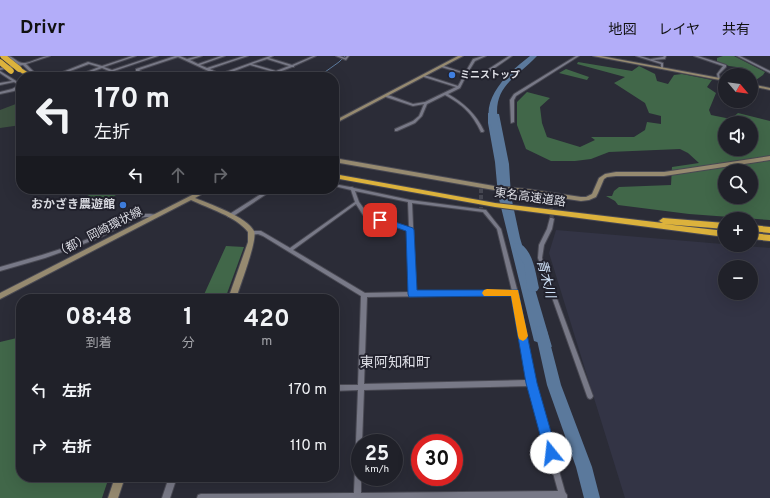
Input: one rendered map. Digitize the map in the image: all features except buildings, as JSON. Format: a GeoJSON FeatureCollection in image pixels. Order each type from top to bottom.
{"type":"FeatureCollection","features":[{"type":"Feature","properties":{"kind":"highway"},"geometry":{"type":"LineString","coordinates":[[2,56],[24,72]]}},
{"type":"Feature","properties":{"kind":"highway"},"geometry":{"type":"LineString","coordinates":[[0,62],[16,74]]}},
{"type":"Feature","properties":{"kind":"highway","name":"東名高速道路"},"geometry":{"type":"LineString","coordinates":[[339,172],[495,203]]}},
{"type":"Feature","properties":{"kind":"highway","name":"東名高速道路"},"geometry":{"type":"LineString","coordinates":[[339,177],[495,203],[718,233]]}},
{"type":"Feature","properties":{"kind":"highway","name":"東名高速道路"},"geometry":{"type":"LineString","coordinates":[[531,208],[718,225]]}},
{"type":"Feature","properties":{"kind":"highway"},"geometry":{"type":"LineString","coordinates":[[758,229],[770,230]]}},
{"type":"Feature","properties":{"kind":"highway"},"geometry":{"type":"LineString","coordinates":[[758,237],[770,238]]}},
{"type":"Feature","properties":{"kind":"street"},"geometry":{"type":"LineString","coordinates":[[8,56],[18,63],[24,64],[32,72]]}},
{"type":"Feature","properties":{"kind":"street"},"geometry":{"type":"LineString","coordinates":[[1,73],[49,56]]}},
{"type":"Feature","properties":{"kind":"street"},"geometry":{"type":"LineString","coordinates":[[88,72],[135,56]]}},
{"type":"Feature","properties":{"kind":"street"},"geometry":{"type":"LineString","coordinates":[[65,72],[89,63],[102,67],[110,72],[157,56]]}},
{"type":"Feature","properties":{"kind":"street"},"geometry":{"type":"LineString","coordinates":[[141,72],[137,70],[178,56],[214,72]]}},
{"type":"Feature","properties":{"kind":"street"},"geometry":{"type":"LineString","coordinates":[[188,60],[201,56]]}},
{"type":"Feature","properties":{"kind":"street"},"geometry":{"type":"LineString","coordinates":[[198,65],[224,56]]}},
{"type":"Feature","properties":{"kind":"street"},"geometry":{"type":"LineString","coordinates":[[208,69],[247,56]]}},
{"type":"Feature","properties":{"kind":"street"},"geometry":{"type":"LineString","coordinates":[[228,72],[271,56]]}},
{"type":"Feature","properties":{"kind":"street"},"geometry":{"type":"LineString","coordinates":[[250,64],[277,72],[315,56]]}},
{"type":"Feature","properties":{"kind":"street"},"geometry":{"type":"LineString","coordinates":[[337,56],[346,59],[348,56]]}},
{"type":"Feature","properties":{"kind":"street"},"geometry":{"type":"LineString","coordinates":[[339,120],[461,56]]}},
{"type":"Feature","properties":{"kind":"street"},"geometry":{"type":"LineString","coordinates":[[387,96],[413,105],[426,103],[458,87],[474,60],[485,56]]}},
{"type":"Feature","properties":{"kind":"street"},"geometry":{"type":"LineString","coordinates":[[442,66],[465,75],[488,71],[511,56]]}},
{"type":"Feature","properties":{"kind":"street"},"geometry":{"type":"LineString","coordinates":[[512,122],[512,100],[516,95],[578,56]]}},
{"type":"Feature","properties":{"kind":"street"},"geometry":{"type":"LineString","coordinates":[[595,56],[718,79]]}},
{"type":"Feature","properties":{"kind":"street"},"geometry":{"type":"LineString","coordinates":[[633,63],[636,56],[662,64],[662,68]]}},
{"type":"Feature","properties":{"kind":"street"},"geometry":{"type":"LineString","coordinates":[[650,60],[664,58],[665,56]]}},
{"type":"Feature","properties":{"kind":"street"},"geometry":{"type":"LineString","coordinates":[[695,56],[725,66],[723,68]]}},
{"type":"Feature","properties":{"kind":"street"},"geometry":{"type":"LineString","coordinates":[[738,56],[770,72]]}},
{"type":"Feature","properties":{"kind":"street"},"geometry":{"type":"LineString","coordinates":[[266,58],[293,66]]}},
{"type":"Feature","properties":{"kind":"street"},"geometry":{"type":"LineString","coordinates":[[1,73],[14,81]]}},
{"type":"Feature","properties":{"kind":"street"},"geometry":{"type":"LineString","coordinates":[[425,76],[458,87]]}},
{"type":"Feature","properties":{"kind":"street"},"geometry":{"type":"LineString","coordinates":[[0,84],[14,81]]}},
{"type":"Feature","properties":{"kind":"street"},"geometry":{"type":"LineString","coordinates":[[758,86],[770,89]]}},
{"type":"Feature","properties":{"kind":"street"},"geometry":{"type":"LineString","coordinates":[[0,93],[16,88]]}},
{"type":"Feature","properties":{"kind":"street"},"geometry":{"type":"LineString","coordinates":[[446,94],[457,100],[471,112],[482,131]]}},
{"type":"Feature","properties":{"kind":"street"},"geometry":{"type":"LineString","coordinates":[[396,130],[414,122],[420,116],[426,103]]}},
{"type":"Feature","properties":{"kind":"street"},"geometry":{"type":"LineString","coordinates":[[339,161],[483,188],[527,191],[577,199],[590,198],[596,194],[602,178],[611,174],[664,174],[770,158]]}},
{"type":"Feature","properties":{"kind":"street"},"geometry":{"type":"LineString","coordinates":[[201,498],[563,497],[531,383],[515,292],[499,229],[483,210],[410,201],[339,186]]}},
{"type":"Feature","properties":{"kind":"street"},"geometry":{"type":"LineString","coordinates":[[352,188],[357,202],[365,214],[410,230]]}},
{"type":"Feature","properties":{"kind":"street","name":"（都）岡崎環状線"},"geometry":{"type":"LineString","coordinates":[[0,296],[199,194]]}},
{"type":"Feature","properties":{"kind":"street"},"geometry":{"type":"LineString","coordinates":[[230,216],[264,194]]}},
{"type":"Feature","properties":{"kind":"street"},"geometry":{"type":"LineString","coordinates":[[549,195],[550,202]]}},
{"type":"Feature","properties":{"kind":"street"},"geometry":{"type":"LineString","coordinates":[[191,198],[230,216],[245,225],[251,232],[251,242],[234,294]]}},
{"type":"Feature","properties":{"kind":"street"},"geometry":{"type":"LineString","coordinates":[[410,201],[413,294]]}},
{"type":"Feature","properties":{"kind":"street"},"geometry":{"type":"LineString","coordinates":[[290,250],[357,202]]}},
{"type":"Feature","properties":{"kind":"street"},"geometry":{"type":"LineString","coordinates":[[0,269],[71,249],[133,219],[149,214],[156,216]]}},
{"type":"Feature","properties":{"kind":"street"},"geometry":{"type":"LineString","coordinates":[[552,219],[552,226],[539,247],[540,258],[590,396]]}},
{"type":"Feature","properties":{"kind":"street"},"geometry":{"type":"LineString","coordinates":[[251,232],[259,232],[364,296],[515,292]]}},
{"type":"Feature","properties":{"kind":"street"},"geometry":{"type":"LineString","coordinates":[[357,498],[364,296]]}},
{"type":"Feature","properties":{"kind":"street"},"geometry":{"type":"LineString","coordinates":[[339,388],[531,383]]}},
{"type":"Feature","properties":{"kind":"street"},"geometry":{"type":"LineString","coordinates":[[113,498],[118,482]]}},
{"type":"Feature","properties":{"kind":"street"},"geometry":{"type":"LineString","coordinates":[[166,498],[171,482]]}},
{"type":"Feature","properties":{"kind":"shaded area"},"geometry":{"type":"Polygon","coordinates":[[[556,230],[718,244],[718,252],[758,252],[758,247],[770,248],[770,498],[625,498],[549,253],[556,230]]]}},
{"type":"Feature","properties":{"kind":"green space"},"geometry":{"type":"Polygon","coordinates":[[[723,56],[734,56],[757,68],[729,66],[717,61],[717,58],[723,56]]]}},
{"type":"Feature","properties":{"kind":"green space"},"geometry":{"type":"Polygon","coordinates":[[[578,62],[632,71],[639,66],[655,74],[657,81],[668,84],[674,75],[682,74],[712,80],[707,87],[716,93],[709,110],[711,115],[718,116],[718,156],[758,156],[758,118],[770,121],[770,220],[758,219],[758,212],[718,212],[718,216],[618,205],[615,201],[606,196],[612,196],[614,191],[619,187],[671,185],[672,167],[699,163],[688,153],[680,149],[609,152],[591,159],[551,161],[526,149],[517,125],[517,102],[527,92],[550,98],[540,107],[542,123],[547,137],[580,147],[595,140],[591,137],[634,137],[645,130],[647,122],[661,124],[661,116],[649,113],[645,103],[614,83],[625,77],[577,64],[578,62]]]}},
{"type":"Feature","properties":{"kind":"green space"},"geometry":{"type":"Polygon","coordinates":[[[758,68],[765,72],[758,79],[758,68]]]}},
{"type":"Feature","properties":{"kind":"green space"},"geometry":{"type":"Polygon","coordinates":[[[566,69],[589,77],[587,80],[559,73],[566,69]]]}},
{"type":"Feature","properties":{"kind":"green space"},"geometry":{"type":"Polygon","coordinates":[[[16,104],[16,126],[0,128],[0,110],[16,104]]]}},
{"type":"Feature","properties":{"kind":"green space"},"geometry":{"type":"Polygon","coordinates":[[[738,113],[750,116],[734,116],[738,113]]]}},
{"type":"Feature","properties":{"kind":"green space"},"geometry":{"type":"Polygon","coordinates":[[[92,194],[118,194],[91,210],[81,199],[92,194]]]}},
{"type":"Feature","properties":{"kind":"green space"},"geometry":{"type":"Polygon","coordinates":[[[226,246],[244,247],[227,294],[204,294],[226,246]]]}},
{"type":"Feature","properties":{"kind":"green space"},"geometry":{"type":"Polygon","coordinates":[[[16,338],[16,482],[107,482],[102,498],[0,498],[0,342],[16,338]]]}},
{"type":"Feature","properties":{"kind":"water"},"geometry":{"type":"Polygon","coordinates":[[[488,113],[499,114],[509,164],[511,196],[520,238],[552,347],[534,341],[498,195],[495,162],[488,123],[488,113]]]}},
{"type":"Feature","properties":{"kind":"waterway"},"geometry":{"type":"LineString","coordinates":[[325,72],[345,56]]}},
{"type":"Feature","properties":{"kind":"waterway","name":"青木川"},"geometry":{"type":"LineString","coordinates":[[495,127],[493,105],[496,95],[509,77],[534,56]]}},
{"type":"Feature","properties":{"kind":"waterway","name":"青木川"},"geometry":{"type":"LineString","coordinates":[[518,247],[529,263],[533,288]]}},
{"type":"Feature","properties":{"kind":"waterway","name":"青木川"},"geometry":{"type":"LineString","coordinates":[[541,331],[554,385],[584,467],[592,498]]}},
{"type":"Feature","properties":{"kind":"tunnel"},"geometry":{"type":"LineString","coordinates":[[481,189],[481,208]]}},
{"type":"Feature","properties":{"kind":"tunnel"},"geometry":{"type":"LineString","coordinates":[[550,202],[552,219]]}},
{"type":"Feature","properties":{"kind":"slow traffic"},"geometry":{"type":"LineString","coordinates":[[487,293],[515,292],[523,336]]}},
{"type":"Feature","properties":{"kind":"place","name":"ミニストップ"},"geometry":{"type":"Point","coordinates":[452,75]}},
{"type":"Feature","properties":{"kind":"place","name":"おかざき農遊館"},"geometry":{"type":"Point","coordinates":[123,205]}},
{"type":"Feature","properties":{"kind":"district","name":"東阿知和町"},"geometry":{"type":"Point","coordinates":[395,363]}},
{"type":"Feature","properties":{"kind":"route"},"geometry":{"type":"LineString","coordinates":[[380,220],[410,230],[413,294],[515,292],[531,383],[551,453]]}}]}
